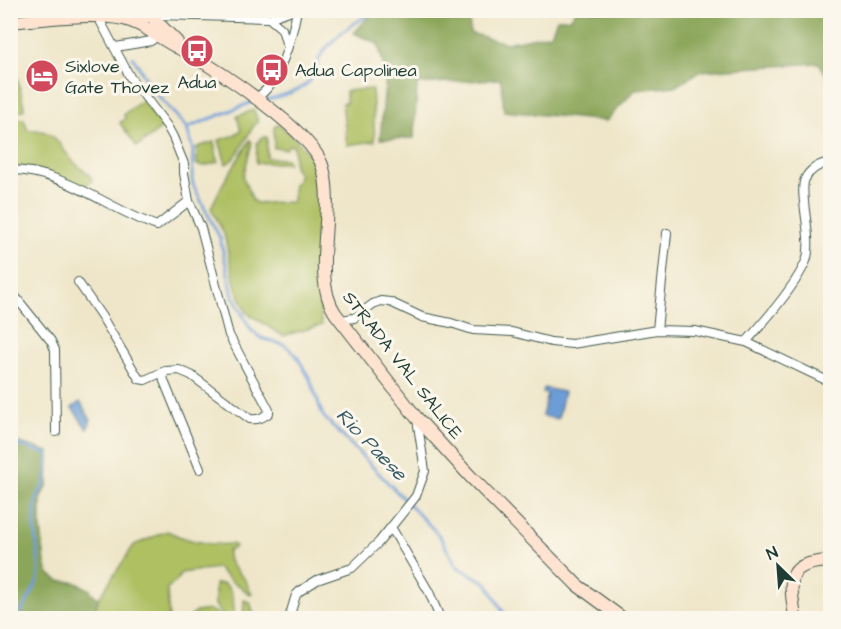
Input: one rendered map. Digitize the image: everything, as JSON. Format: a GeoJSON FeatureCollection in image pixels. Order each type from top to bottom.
{"type":"FeatureCollection","features":[{"type":"Feature","properties":{"kind":"street"},"geometry":{"type":"LineString","coordinates":[[10,15],[75,10]]}},
{"type":"Feature","properties":{"kind":"street"},"geometry":{"type":"LineString","coordinates":[[118,10],[151,16],[269,18],[292,10]]}},
{"type":"Feature","properties":{"kind":"street"},"geometry":{"type":"LineString","coordinates":[[258,100],[275,77],[297,10]]}},
{"type":"Feature","properties":{"kind":"street"},"geometry":{"type":"LineString","coordinates":[[78,282],[140,379],[145,380],[166,371],[179,370],[191,375],[250,419],[257,420],[269,413],[264,398],[229,335],[201,228],[189,201],[183,173],[184,165],[172,137],[167,126],[130,77],[97,13]]}},
{"type":"Feature","properties":{"kind":"street","name":"STRADA VAL SALICE"},"geometry":{"type":"LineString","coordinates":[[10,22],[97,13],[138,24],[158,34],[258,100],[300,135],[315,151],[322,166],[327,194],[324,259],[328,303],[416,417],[469,475],[577,585],[622,618]]}},
{"type":"Feature","properties":{"kind":"street"},"geometry":{"type":"LineString","coordinates":[[138,24],[151,16]]}},
{"type":"Feature","properties":{"kind":"street","name":"STRADA VAL SALICE"},"geometry":{"type":"LineString","coordinates":[[151,16],[188,53]]}},
{"type":"Feature","properties":{"kind":"street"},"geometry":{"type":"LineString","coordinates":[[269,18],[282,29],[286,37],[286,48]]}},
{"type":"Feature","properties":{"kind":"street"},"geometry":{"type":"LineString","coordinates":[[116,47],[151,41],[158,34]]}},
{"type":"Feature","properties":{"kind":"street"},"geometry":{"type":"LineString","coordinates":[[746,342],[764,322],[806,260],[807,231],[803,181],[809,172],[831,162]]}},
{"type":"Feature","properties":{"kind":"street"},"geometry":{"type":"LineString","coordinates":[[10,170],[39,174],[64,181],[155,226],[189,201]]}},
{"type":"Feature","properties":{"kind":"street"},"geometry":{"type":"LineString","coordinates":[[657,330],[667,233]]}},
{"type":"Feature","properties":{"kind":"street"},"geometry":{"type":"LineString","coordinates":[[10,290],[51,341],[55,350],[57,360],[56,432]]}},
{"type":"Feature","properties":{"kind":"street"},"geometry":{"type":"LineString","coordinates":[[341,320],[354,318],[381,301],[390,302],[422,317],[473,330],[512,332],[551,342],[572,344],[657,330],[695,331],[746,342],[831,382]]}},
{"type":"Feature","properties":{"kind":"street"},"geometry":{"type":"LineString","coordinates":[[166,371],[163,375],[164,381],[200,469]]}},
{"type":"Feature","properties":{"kind":"street"},"geometry":{"type":"LineString","coordinates":[[289,618],[296,595],[300,591],[317,579],[352,568],[369,553],[419,490],[425,471],[416,417]]}},
{"type":"Feature","properties":{"kind":"street"},"geometry":{"type":"LineString","coordinates":[[391,526],[429,592],[440,618]]}},
{"type":"Feature","properties":{"kind":"street"},"geometry":{"type":"LineString","coordinates":[[795,618],[791,590],[792,576],[801,566],[831,561]]}},
{"type":"Feature","properties":{"kind":"green space"},"geometry":{"type":"Polygon","coordinates":[[[380,11],[469,11],[470,33],[506,43],[551,34],[557,19],[571,18],[575,11],[830,11],[830,81],[819,63],[700,71],[676,86],[635,90],[606,121],[504,111],[501,79],[417,84],[414,138],[380,139],[386,75],[378,44],[354,33],[372,13],[380,11]]]}},
{"type":"Feature","properties":{"kind":"green space"},"geometry":{"type":"Polygon","coordinates":[[[11,72],[16,72],[24,110],[11,113],[11,72]]]}},
{"type":"Feature","properties":{"kind":"green space"},"geometry":{"type":"Polygon","coordinates":[[[372,89],[375,141],[347,145],[342,103],[346,103],[346,91],[372,89]]]}},
{"type":"Feature","properties":{"kind":"green space"},"geometry":{"type":"Polygon","coordinates":[[[143,100],[163,127],[137,147],[120,123],[125,118],[124,114],[143,100]]]}},
{"type":"Feature","properties":{"kind":"green space"},"geometry":{"type":"Polygon","coordinates":[[[254,110],[258,121],[236,156],[226,164],[219,140],[236,135],[241,131],[237,116],[254,110]]]}},
{"type":"Feature","properties":{"kind":"green space"},"geometry":{"type":"Polygon","coordinates":[[[24,119],[28,130],[44,132],[55,139],[92,181],[83,188],[23,167],[11,167],[11,121],[24,119]]]}},
{"type":"Feature","properties":{"kind":"green space"},"geometry":{"type":"Polygon","coordinates":[[[278,124],[302,145],[313,161],[318,174],[323,206],[320,289],[322,325],[283,336],[247,313],[236,288],[224,234],[211,208],[222,185],[250,140],[252,143],[243,177],[253,201],[257,203],[293,202],[293,184],[298,180],[299,175],[294,166],[294,146],[289,145],[286,149],[274,148],[274,127],[278,124]]]}},
{"type":"Feature","properties":{"kind":"green space"},"geometry":{"type":"Polygon","coordinates":[[[262,137],[267,137],[267,158],[286,159],[288,163],[256,163],[257,143],[262,137]]]}},
{"type":"Feature","properties":{"kind":"green space"},"geometry":{"type":"Polygon","coordinates":[[[214,142],[218,162],[204,166],[197,165],[197,147],[214,142]]]}},
{"type":"Feature","properties":{"kind":"green space"},"geometry":{"type":"Polygon","coordinates":[[[10,440],[49,452],[48,485],[41,496],[41,529],[45,563],[48,573],[59,581],[75,582],[89,589],[98,599],[93,618],[11,618],[10,440]]]}},
{"type":"Feature","properties":{"kind":"green space"},"geometry":{"type":"Polygon","coordinates":[[[167,531],[199,542],[233,544],[235,546],[233,549],[228,550],[229,560],[245,580],[252,594],[250,595],[232,582],[217,568],[181,573],[176,582],[167,588],[169,618],[93,618],[98,599],[134,545],[167,531]]]}},
{"type":"Feature","properties":{"kind":"green space"},"geometry":{"type":"Polygon","coordinates":[[[215,584],[224,584],[228,587],[233,600],[235,618],[224,618],[215,605],[215,584]]]}},
{"type":"Feature","properties":{"kind":"green space"},"geometry":{"type":"Polygon","coordinates":[[[244,600],[250,602],[255,618],[243,618],[244,600]]]}},
{"type":"Feature","properties":{"kind":"green space"},"geometry":{"type":"Polygon","coordinates":[[[210,610],[219,618],[189,618],[195,612],[210,610]]]}},
{"type":"Feature","properties":{"kind":"water"},"geometry":{"type":"Polygon","coordinates":[[[544,388],[564,392],[558,419],[542,416],[547,394],[543,393],[544,388]]]}},
{"type":"Feature","properties":{"kind":"water"},"geometry":{"type":"Polygon","coordinates":[[[80,402],[91,420],[87,429],[72,408],[80,402]]]}},
{"type":"Feature","properties":{"kind":"waterway"},"geometry":{"type":"LineString","coordinates":[[264,100],[302,87],[311,79],[320,57],[330,44],[349,27],[377,10]]}},
{"type":"Feature","properties":{"kind":"waterway","name":"Rio Paese"},"geometry":{"type":"LineString","coordinates":[[133,57],[152,89],[187,128],[193,151],[192,180],[194,187],[220,238],[233,296],[251,330],[261,338],[285,345],[296,355],[310,379],[323,416],[434,530],[457,567],[487,583],[503,612],[511,618]]}},
{"type":"Feature","properties":{"kind":"waterway"},"geometry":{"type":"LineString","coordinates":[[187,128],[255,101]]}},
{"type":"Feature","properties":{"kind":"waterway"},"geometry":{"type":"LineString","coordinates":[[10,442],[48,454],[46,479],[37,499],[35,511],[38,578],[18,618]]}},
{"type":"Feature","properties":{"kind":"place","name":"Adua"},"geometry":{"type":"Point","coordinates":[197,51]}},
{"type":"Feature","properties":{"kind":"place","name":"Adua Capolinea"},"geometry":{"type":"Point","coordinates":[272,70]}},
{"type":"Feature","properties":{"kind":"place","name":"Sixlove Gate Thovez"},"geometry":{"type":"Point","coordinates":[42,76]}}]}
